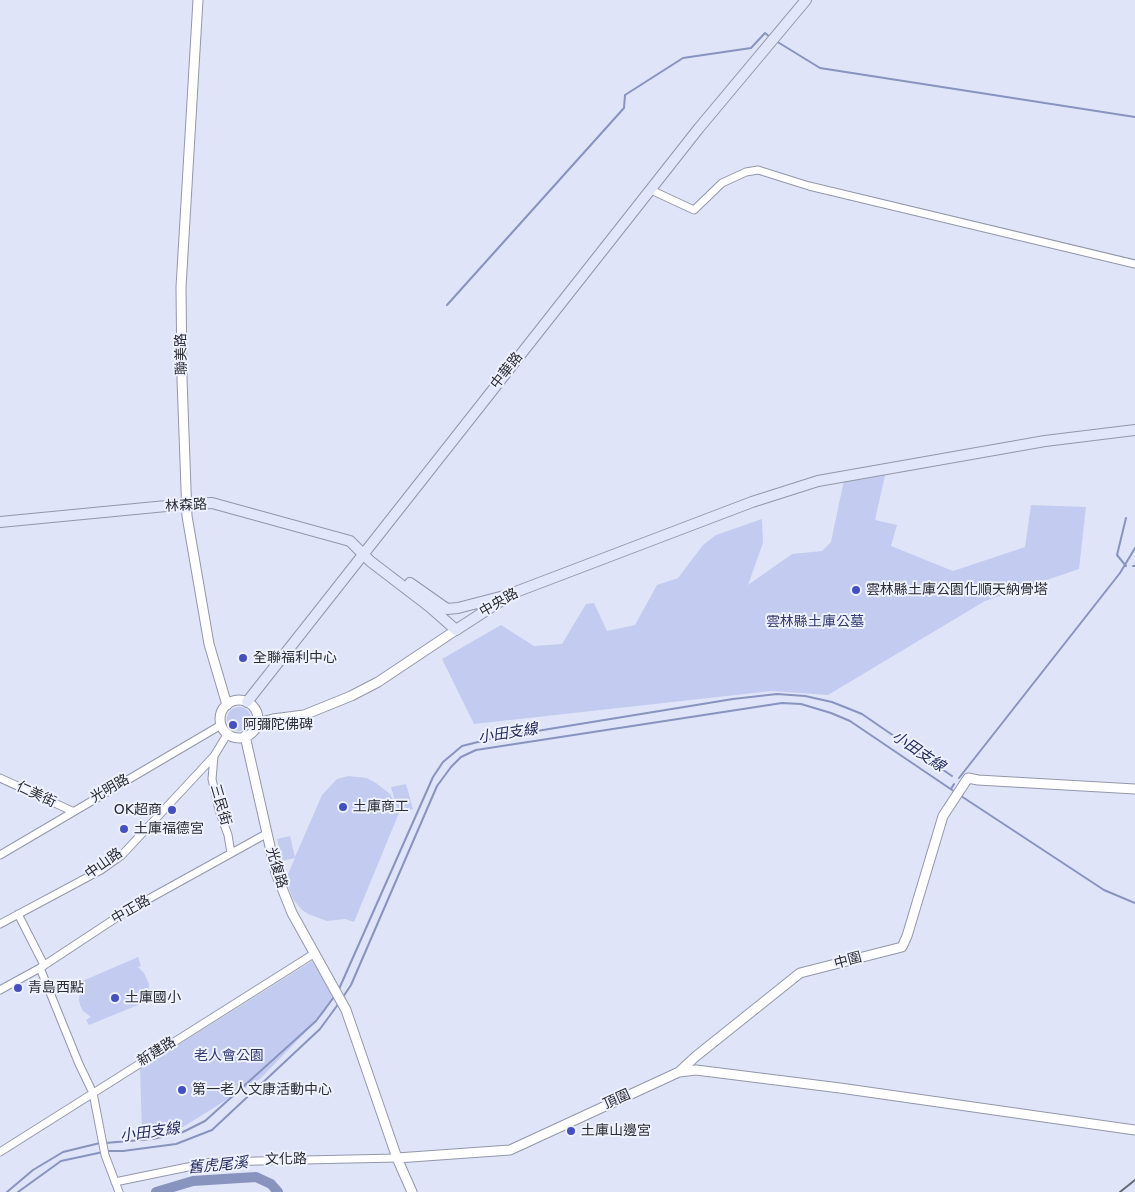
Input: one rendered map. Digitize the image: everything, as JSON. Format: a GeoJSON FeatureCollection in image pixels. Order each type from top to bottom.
{"type":"FeatureCollection","features":[{"type":"Feature","properties":{"kind":"main road","name":"中華路"},"geometry":{"type":"LineString","coordinates":[[247,702],[699,128],[806,0]]}},
{"type":"Feature","properties":{"kind":"main road","name":"中央路"},"geometry":{"type":"LineString","coordinates":[[456,630],[513,593],[752,502],[818,482],[1045,441],[1135,430]]}},
{"type":"Feature","properties":{"kind":"main road","name":"林森路"},"geometry":{"type":"LineString","coordinates":[[0,522],[212,503],[338,537],[350,542],[370,561],[430,607],[456,630]]}},
{"type":"Feature","properties":{"kind":"main road","name":"林森路"},"geometry":{"type":"LineString","coordinates":[[364,554],[373,556],[447,609],[458,608],[513,593]]}},
{"type":"Feature","properties":{"kind":"street","name":"聯美路"},"geometry":{"type":"LineString","coordinates":[[198,0],[181,287],[187,516],[209,644],[227,705]]}},
{"type":"Feature","properties":{"kind":"street"},"geometry":{"type":"LineString","coordinates":[[651,190],[694,210],[722,183],[746,172],[758,170],[809,186],[1135,264]]}},
{"type":"Feature","properties":{"kind":"street","name":"中央路"},"geometry":{"type":"LineString","coordinates":[[257,723],[304,715],[351,696],[378,682],[456,630]]}},
{"type":"Feature","properties":{"kind":"street"},"geometry":{"type":"LineString","coordinates":[[236,700],[247,702],[256,710],[257,723],[255,729],[245,736],[233,736],[221,725],[221,714],[227,705],[236,700]]}},
{"type":"Feature","properties":{"kind":"street","name":"光明路"},"geometry":{"type":"LineString","coordinates":[[0,854],[221,725]]}},
{"type":"Feature","properties":{"kind":"street","name":"中山路"},"geometry":{"type":"LineString","coordinates":[[0,924],[100,870],[122,855],[214,756],[228,733]]}},
{"type":"Feature","properties":{"kind":"street","name":"光復路"},"geometry":{"type":"LineString","coordinates":[[245,736],[276,873],[288,905],[346,1010],[397,1158]]}},
{"type":"Feature","properties":{"kind":"street","name":"三民街"},"geometry":{"type":"LineString","coordinates":[[214,756],[212,779],[219,810],[228,835],[231,853]]}},
{"type":"Feature","properties":{"kind":"street","name":"仁美街"},"geometry":{"type":"LineString","coordinates":[[0,778],[72,811]]}},
{"type":"Feature","properties":{"kind":"street","name":"中圍"},"geometry":{"type":"LineString","coordinates":[[679,1072],[800,973],[902,946],[907,936],[943,816],[949,804],[968,778],[1135,789]]}},
{"type":"Feature","properties":{"kind":"street","name":"中正路"},"geometry":{"type":"LineString","coordinates":[[0,990],[42,966],[125,912],[266,834]]}},
{"type":"Feature","properties":{"kind":"street"},"geometry":{"type":"LineString","coordinates":[[18,914],[42,966],[93,1093],[105,1155],[119,1192]]}},
{"type":"Feature","properties":{"kind":"street","name":"新建路"},"geometry":{"type":"LineString","coordinates":[[0,1152],[315,953]]}},
{"type":"Feature","properties":{"kind":"street","name":"頂圍"},"geometry":{"type":"LineString","coordinates":[[397,1158],[510,1150],[679,1072],[696,1070],[840,1088],[1135,1130]]}},
{"type":"Feature","properties":{"kind":"street"},"geometry":{"type":"LineString","coordinates":[[397,1158],[412,1192]]}},
{"type":"Feature","properties":{"kind":"street","name":"文化路"},"geometry":{"type":"LineString","coordinates":[[115,1182],[212,1162],[397,1158]]}},
{"type":"Feature","properties":{"kind":"green space","name":"雲林縣土庫公墓"},"geometry":{"type":"Polygon","coordinates":[[[886,471],[875,520],[897,525],[891,546],[953,571],[1025,547],[1031,505],[1086,507],[1079,569],[985,601],[828,695],[772,691],[474,724],[442,659],[501,625],[534,646],[562,644],[586,604],[594,603],[607,631],[635,625],[657,585],[678,578],[703,545],[716,535],[762,519],[763,543],[748,585],[792,554],[822,551],[831,542],[844,480],[886,471]]]}},
{"type":"Feature","properties":{"kind":"green space"},"geometry":{"type":"Polygon","coordinates":[[[239,707],[248,710],[251,719],[248,728],[239,731],[230,728],[227,719],[230,710],[239,707]]]}},
{"type":"Feature","properties":{"kind":"green space"},"geometry":{"type":"Polygon","coordinates":[[[348,776],[367,778],[376,783],[390,794],[398,812],[391,787],[406,784],[413,809],[399,813],[354,922],[345,919],[327,921],[308,914],[293,899],[286,881],[295,858],[282,861],[277,839],[290,836],[295,857],[322,795],[337,779],[348,776]]]}},
{"type":"Feature","properties":{"kind":"green space"},"geometry":{"type":"Polygon","coordinates":[[[138,957],[141,966],[138,967],[144,973],[149,984],[148,993],[152,992],[155,998],[89,1025],[86,1020],[91,1017],[83,1011],[80,1005],[80,992],[75,994],[71,986],[138,957]]]}},
{"type":"Feature","properties":{"kind":"green space","name":"老人會公園"},"geometry":{"type":"Polygon","coordinates":[[[312,961],[334,997],[324,1013],[260,1079],[183,1127],[142,1134],[140,1069],[312,961]]]}},
{"type":"Feature","properties":{"kind":"waterway"},"geometry":{"type":"LineString","coordinates":[[447,305],[624,108],[625,95],[683,58],[751,48],[765,33],[770,37]]}},
{"type":"Feature","properties":{"kind":"waterway"},"geometry":{"type":"LineString","coordinates":[[776,41],[820,68],[1135,117]]}},
{"type":"Feature","properties":{"kind":"waterway"},"geometry":{"type":"LineString","coordinates":[[1126,518],[1117,555],[1126,566]]}},
{"type":"Feature","properties":{"kind":"waterway"},"geometry":{"type":"LineString","coordinates":[[959,778],[1120,573],[1135,548]]}},
{"type":"Feature","properties":{"kind":"waterway"},"geometry":{"type":"LineString","coordinates":[[339,989],[433,777],[443,762],[462,746],[494,738],[733,699],[777,694],[805,696],[832,702],[862,714],[952,776]]}},
{"type":"Feature","properties":{"kind":"waterway","name":"小田支線"},"geometry":{"type":"LineString","coordinates":[[343,997],[351,985],[437,786],[461,757],[476,750],[782,703],[801,704],[850,721],[955,792]]}},
{"type":"Feature","properties":{"kind":"waterway","name":"小田支線"},"geometry":{"type":"LineString","coordinates":[[951,789],[954,784]]}},
{"type":"Feature","properties":{"kind":"waterway","name":"小田支線"},"geometry":{"type":"LineString","coordinates":[[961,796],[1104,890],[1135,903]]}},
{"type":"Feature","properties":{"kind":"waterway"},"geometry":{"type":"LineString","coordinates":[[105,1143],[153,1139],[183,1132],[205,1121],[316,1021],[334,997]]}},
{"type":"Feature","properties":{"kind":"waterway","name":"小田支線"},"geometry":{"type":"LineString","coordinates":[[108,1151],[123,1151],[176,1144],[212,1130],[320,1029],[339,1003]]}},
{"type":"Feature","properties":{"kind":"waterway"},"geometry":{"type":"LineString","coordinates":[[7,1192],[33,1170],[63,1152],[100,1143]]}},
{"type":"Feature","properties":{"kind":"waterway","name":"小田支線"},"geometry":{"type":"LineString","coordinates":[[18,1192],[61,1161],[103,1152]]}},
{"type":"Feature","properties":{"kind":"waterway","name":"舊虎尾溪"},"geometry":{"type":"LineString","coordinates":[[156,1192],[193,1181],[256,1177],[271,1184],[278,1192]]}},
{"type":"Feature","properties":{"kind":"railway"},"geometry":{"type":"LineString","coordinates":[[1120,1192],[1135,1180]]}},
{"type":"Feature","properties":{"kind":"place","name":"雲林縣土庫公園化順天納骨塔"},"geometry":{"type":"Point","coordinates":[856,590]}},
{"type":"Feature","properties":{"kind":"place","name":"全聯福利中心"},"geometry":{"type":"Point","coordinates":[243,658]}},
{"type":"Feature","properties":{"kind":"place","name":"阿彌陀佛碑"},"geometry":{"type":"Point","coordinates":[233,725]}},
{"type":"Feature","properties":{"kind":"place","name":"土庫商工"},"geometry":{"type":"Point","coordinates":[343,807]}},
{"type":"Feature","properties":{"kind":"place","name":"OK超商"},"geometry":{"type":"Point","coordinates":[172,810]}},
{"type":"Feature","properties":{"kind":"place","name":"土庫福德宮"},"geometry":{"type":"Point","coordinates":[124,829]}},
{"type":"Feature","properties":{"kind":"place","name":"青島西點"},"geometry":{"type":"Point","coordinates":[18,988]}},
{"type":"Feature","properties":{"kind":"place","name":"土庫國小"},"geometry":{"type":"Point","coordinates":[115,998]}},
{"type":"Feature","properties":{"kind":"place","name":"第一老人文康活動中心"},"geometry":{"type":"Point","coordinates":[182,1090]}},
{"type":"Feature","properties":{"kind":"place","name":"土庫山邊宮"},"geometry":{"type":"Point","coordinates":[571,1131]}}]}
